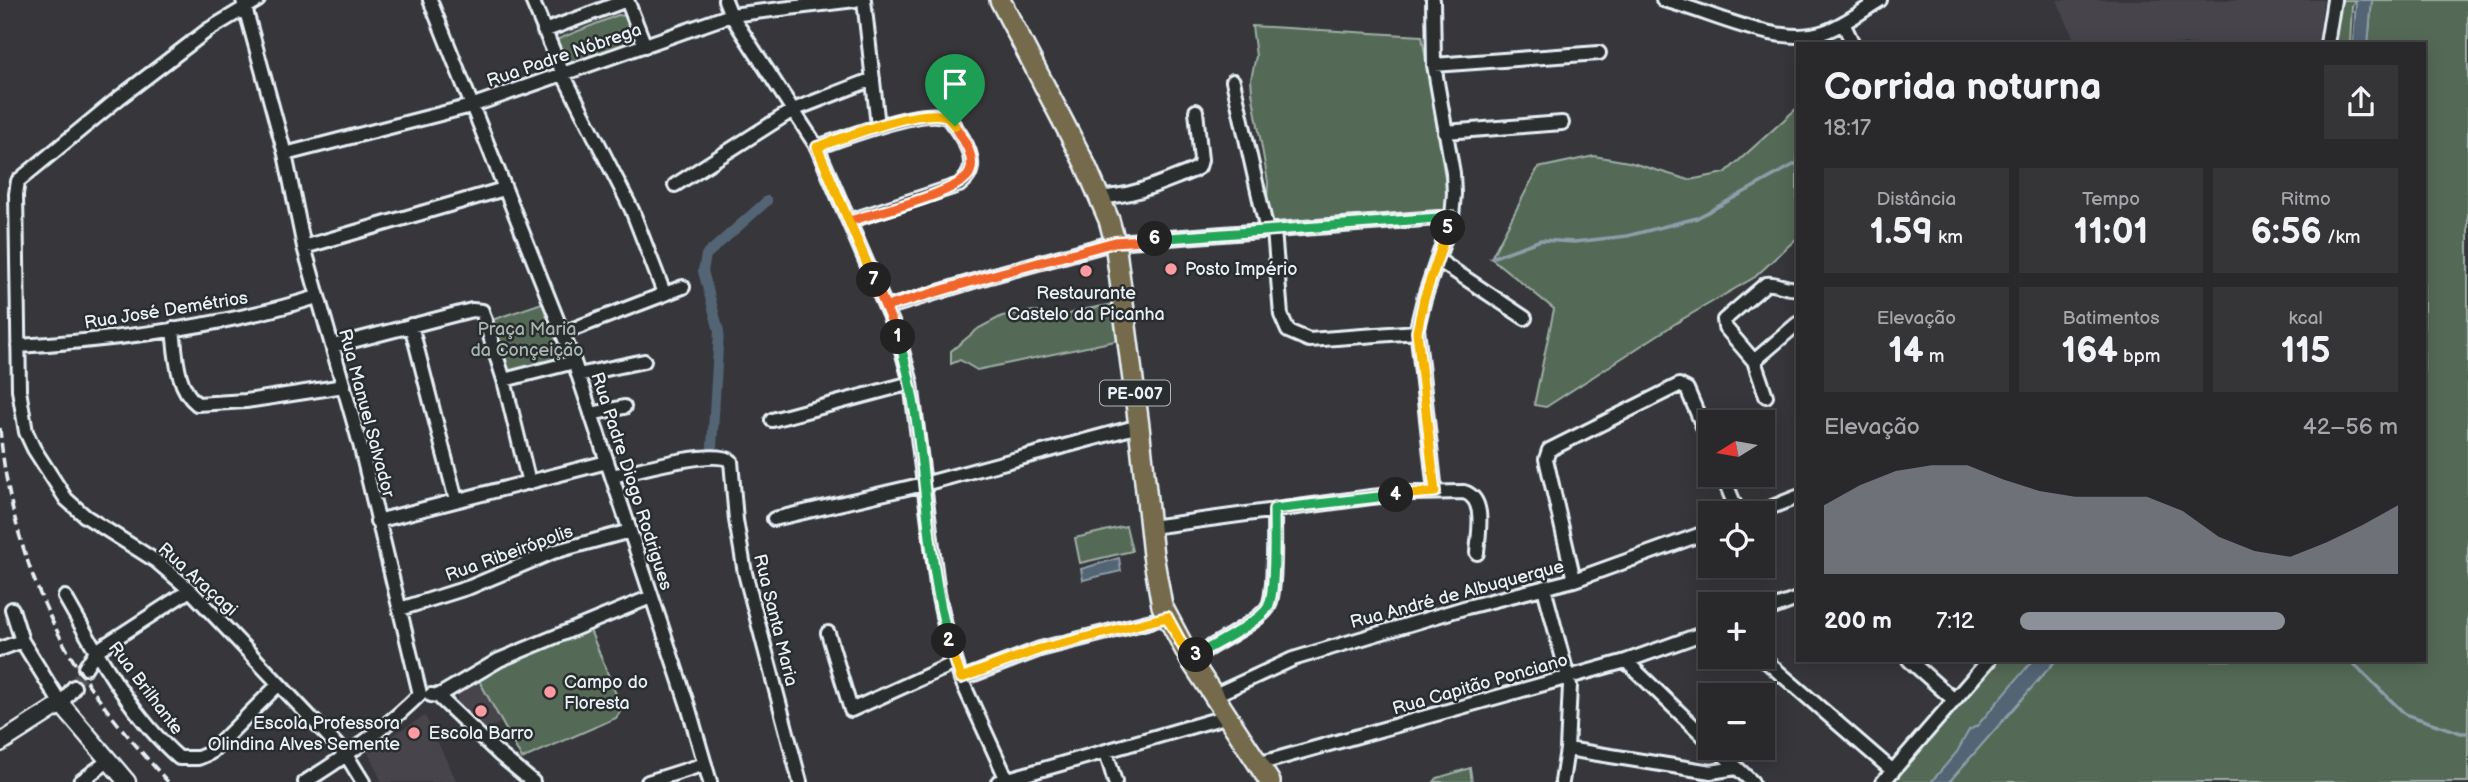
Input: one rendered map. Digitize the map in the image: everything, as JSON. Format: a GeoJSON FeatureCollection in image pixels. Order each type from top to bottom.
{"type":"FeatureCollection","features":[{"type":"Feature","properties":{"kind":"main road","name":"PE-007"},"geometry":{"type":"LineString","coordinates":[[1000,0],[1100,197],[1115,242],[1156,575],[1167,617],[1190,659],[1270,782]]}},
{"type":"Feature","properties":{"kind":"street"},"geometry":{"type":"LineString","coordinates":[[244,4],[258,0]]}},
{"type":"Feature","properties":{"kind":"street","name":"Rua Padre Diogo Rodrigues"},"geometry":{"type":"LineString","coordinates":[[430,0],[576,369],[688,706],[710,782]]}},
{"type":"Feature","properties":{"kind":"street"},"geometry":{"type":"LineString","coordinates":[[532,0],[563,74],[632,210],[664,293]]}},
{"type":"Feature","properties":{"kind":"street"},"geometry":{"type":"LineString","coordinates":[[544,31],[627,0],[645,46]]}},
{"type":"Feature","properties":{"kind":"street"},"geometry":{"type":"LineString","coordinates":[[725,0],[745,38],[817,147],[898,336],[911,383],[937,593],[955,663],[1004,781],[1228,716]]}},
{"type":"Feature","properties":{"kind":"street","name":"Rua Padre Nóbrega"},"geometry":{"type":"LineString","coordinates":[[285,154],[471,106],[731,15],[855,0]]}},
{"type":"Feature","properties":{"kind":"street"},"geometry":{"type":"LineString","coordinates":[[864,0],[878,126]]}},
{"type":"Feature","properties":{"kind":"street"},"geometry":{"type":"LineString","coordinates":[[1433,0],[1434,65],[1453,173],[1452,217],[1424,299],[1417,332],[1435,492]]}},
{"type":"Feature","properties":{"kind":"street"},"geometry":{"type":"LineString","coordinates":[[1663,0],[1775,34],[1803,36],[1815,35],[1843,23],[1880,0]]}},
{"type":"Feature","properties":{"kind":"street"},"geometry":{"type":"LineString","coordinates":[[2327,42],[2334,0]]}},
{"type":"Feature","properties":{"kind":"street","name":"Rua Manuel Salvador"},"geometry":{"type":"LineString","coordinates":[[244,4],[285,154],[304,247],[344,386],[420,694]]}},
{"type":"Feature","properties":{"kind":"street","name":"Rua Araçagi"},"geometry":{"type":"LineString","coordinates":[[244,4],[178,52],[23,176],[16,186],[20,401],[26,432],[52,480],[66,499],[85,516],[156,561],[190,590],[347,755],[363,782]]}},
{"type":"Feature","properties":{"kind":"street"},"geometry":{"type":"LineString","coordinates":[[1843,23],[1852,42]]}},
{"type":"Feature","properties":{"kind":"street"},"geometry":{"type":"LineString","coordinates":[[1434,65],[1600,53]]}},
{"type":"Feature","properties":{"kind":"street"},"geometry":{"type":"LineString","coordinates":[[675,185],[793,110],[873,79]]}},
{"type":"Feature","properties":{"kind":"street"},"geometry":{"type":"LineString","coordinates":[[1233,81],[1271,231],[1282,315],[1288,331],[1309,340],[1417,332]]}},
{"type":"Feature","properties":{"kind":"street"},"geometry":{"type":"LineString","coordinates":[[1100,197],[1113,197],[1141,189],[1199,167],[1201,160],[1196,111]]}},
{"type":"Feature","properties":{"kind":"street"},"geometry":{"type":"LineString","coordinates":[[817,147],[878,126],[931,114],[946,116],[968,149],[971,158],[970,174],[959,185],[849,221]]}},
{"type":"Feature","properties":{"kind":"street"},"geometry":{"type":"LineString","coordinates":[[1445,132],[1562,123]]}},
{"type":"Feature","properties":{"kind":"street"},"geometry":{"type":"LineString","coordinates":[[304,247],[504,189]]}},
{"type":"Feature","properties":{"kind":"street"},"geometry":{"type":"LineString","coordinates":[[886,307],[1115,242],[1452,217]]}},
{"type":"Feature","properties":{"kind":"street"},"geometry":{"type":"LineString","coordinates":[[1438,260],[1525,318]]}},
{"type":"Feature","properties":{"kind":"street"},"geometry":{"type":"LineString","coordinates":[[1766,396],[1754,361],[1724,323],[1726,317],[1766,285],[1796,288]]}},
{"type":"Feature","properties":{"kind":"street"},"geometry":{"type":"LineString","coordinates":[[563,333],[683,286]]}},
{"type":"Feature","properties":{"kind":"street","name":"Rua José Demétrios"},"geometry":{"type":"LineString","coordinates":[[18,346],[98,341],[173,329],[246,316],[317,297]]}},
{"type":"Feature","properties":{"kind":"street"},"geometry":{"type":"LineString","coordinates":[[333,346],[480,310],[484,314],[504,380],[529,483]]}},
{"type":"Feature","properties":{"kind":"street"},"geometry":{"type":"LineString","coordinates":[[411,325],[456,500]]}},
{"type":"Feature","properties":{"kind":"street"},"geometry":{"type":"LineString","coordinates":[[1754,361],[1796,325]]}},
{"type":"Feature","properties":{"kind":"street"},"geometry":{"type":"LineString","coordinates":[[173,329],[181,380],[197,404],[246,401],[344,386]]}},
{"type":"Feature","properties":{"kind":"street"},"geometry":{"type":"LineString","coordinates":[[504,380],[644,361]]}},
{"type":"Feature","properties":{"kind":"street"},"geometry":{"type":"LineString","coordinates":[[772,420],[911,383]]}},
{"type":"Feature","properties":{"kind":"street"},"geometry":{"type":"LineString","coordinates":[[1574,580],[1546,454],[1551,449],[1679,385],[1687,388],[1698,414]]}},
{"type":"Feature","properties":{"kind":"street"},"geometry":{"type":"LineString","coordinates":[[591,414],[624,407]]}},
{"type":"Feature","properties":{"kind":"street"},"geometry":{"type":"LineString","coordinates":[[774,519],[925,484],[1139,426]]}},
{"type":"Feature","properties":{"kind":"street","name":"Rua Santa Maria"},"geometry":{"type":"LineString","coordinates":[[612,476],[699,457],[730,459],[745,573],[800,782]]}},
{"type":"Feature","properties":{"kind":"street"},"geometry":{"type":"LineString","coordinates":[[377,521],[607,463]]}},
{"type":"Feature","properties":{"kind":"street"},"geometry":{"type":"LineString","coordinates":[[1151,527],[1274,509],[1435,492],[1464,492],[1474,498],[1479,511],[1477,552]]}},
{"type":"Feature","properties":{"kind":"street"},"geometry":{"type":"LineString","coordinates":[[1775,506],[1796,497]]}},
{"type":"Feature","properties":{"kind":"street"},"geometry":{"type":"LineString","coordinates":[[1190,659],[1236,632],[1269,607],[1274,509]]}},
{"type":"Feature","properties":{"kind":"street","name":"Rua Ribeirópolis"},"geometry":{"type":"LineString","coordinates":[[400,609],[470,587],[553,552],[630,531]]}},
{"type":"Feature","properties":{"kind":"street","name":"Rua André de Albuquerque"},"geometry":{"type":"LineString","coordinates":[[1215,695],[1293,659],[1467,607],[1574,580],[1698,535]]}},
{"type":"Feature","properties":{"kind":"street"},"geometry":{"type":"LineString","coordinates":[[1544,588],[1569,677],[1567,749],[1562,782]]}},
{"type":"Feature","properties":{"kind":"street"},"geometry":{"type":"LineString","coordinates":[[85,668],[96,651],[190,590]]}},
{"type":"Feature","properties":{"kind":"street","name":"Rua Brilhante"},"geometry":{"type":"LineString","coordinates":[[65,597],[96,651],[149,726],[179,758],[188,760],[210,752],[279,684]]}},
{"type":"Feature","properties":{"kind":"street"},"geometry":{"type":"LineString","coordinates":[[305,782],[347,755],[398,716],[420,694],[438,696],[499,660],[651,597]]}},
{"type":"Feature","properties":{"kind":"street"},"geometry":{"type":"LineString","coordinates":[[1775,607],[1796,599]]}},
{"type":"Feature","properties":{"kind":"street"},"geometry":{"type":"LineString","coordinates":[[12,608],[22,641],[61,704],[127,782]]}},
{"type":"Feature","properties":{"kind":"street"},"geometry":{"type":"LineString","coordinates":[[961,678],[1040,649],[1167,617]]}},
{"type":"Feature","properties":{"kind":"street"},"geometry":{"type":"LineString","coordinates":[[828,633],[851,710],[955,663]]}},
{"type":"Feature","properties":{"kind":"street","name":"Rua Capitão Ponciano"},"geometry":{"type":"LineString","coordinates":[[1258,764],[1626,661],[1698,635]]}},
{"type":"Feature","properties":{"kind":"street"},"geometry":{"type":"LineString","coordinates":[[0,649],[22,641]]}},
{"type":"Feature","properties":{"kind":"street"},"geometry":{"type":"LineString","coordinates":[[1626,661],[1698,731]]}},
{"type":"Feature","properties":{"kind":"street"},"geometry":{"type":"LineString","coordinates":[[1911,662],[1954,700]]}},
{"type":"Feature","properties":{"kind":"street"},"geometry":{"type":"LineString","coordinates":[[1883,782],[1987,662]]}},
{"type":"Feature","properties":{"kind":"street"},"geometry":{"type":"LineString","coordinates":[[1775,669],[1893,771]]}},
{"type":"Feature","properties":{"kind":"street"},"geometry":{"type":"LineString","coordinates":[[0,743],[61,704],[74,687]]}},
{"type":"Feature","properties":{"kind":"street"},"geometry":{"type":"LineString","coordinates":[[438,696],[526,780]]}},
{"type":"Feature","properties":{"kind":"street"},"geometry":{"type":"LineString","coordinates":[[1567,749],[1711,772],[1737,768]]}},
{"type":"Feature","properties":{"kind":"street"},"geometry":{"type":"LineString","coordinates":[[1106,752],[1115,782]]}},
{"type":"Feature","properties":{"kind":"street"},"geometry":{"type":"LineString","coordinates":[[1729,760],[1752,782]]}},
{"type":"Feature","properties":{"kind":"street"},"geometry":{"type":"LineString","coordinates":[[80,782],[108,761]]}},
{"type":"Feature","properties":{"kind":"street"},"geometry":{"type":"LineString","coordinates":[[648,782],[705,764]]}},
{"type":"Feature","properties":{"kind":"shaded area"},"geometry":{"type":"Polygon","coordinates":[[[2057,0],[2323,0],[2318,42],[2075,42],[2057,0]]]}},
{"type":"Feature","properties":{"kind":"shaded area","name":"Escola Barro"},"geometry":{"type":"Polygon","coordinates":[[[479,678],[502,722],[484,731],[456,701],[461,688],[479,678]]]}},
{"type":"Feature","properties":{"kind":"shaded area","name":"Escola Professora Olindina Alves Semente"},"geometry":{"type":"Polygon","coordinates":[[[425,716],[457,782],[382,782],[367,750],[425,716]]]}},
{"type":"Feature","properties":{"kind":"green space"},"geometry":{"type":"Polygon","coordinates":[[[2341,0],[2355,0],[2352,6],[2350,42],[2335,42],[2341,0]]]}},
{"type":"Feature","properties":{"kind":"green space"},"geometry":{"type":"Polygon","coordinates":[[[2372,0],[2468,0],[2468,782],[1949,782],[2054,662],[2426,662],[2426,42],[2368,42],[2372,0]]]}},
{"type":"Feature","properties":{"kind":"green space"},"geometry":{"type":"Polygon","coordinates":[[[618,15],[626,16],[637,44],[567,73],[556,41],[618,15]]]}},
{"type":"Feature","properties":{"kind":"green space"},"geometry":{"type":"Polygon","coordinates":[[[1252,26],[1422,36],[1447,190],[1446,210],[1273,226],[1267,202],[1268,182],[1252,92],[1251,79],[1256,56],[1252,26]]]}},
{"type":"Feature","properties":{"kind":"green space"},"geometry":{"type":"Polygon","coordinates":[[[1796,109],[1796,239],[1755,277],[1681,320],[1546,407],[1534,405],[1554,309],[1491,258],[1538,168],[1594,156],[1629,162],[1689,180],[1725,173],[1796,109]]]}},
{"type":"Feature","properties":{"kind":"green space","name":"Praça Maria da Conçeição"},"geometry":{"type":"Polygon","coordinates":[[[545,302],[564,355],[563,360],[507,374],[492,320],[545,302]]]}},
{"type":"Feature","properties":{"kind":"green space"},"geometry":{"type":"Polygon","coordinates":[[[1115,304],[1120,340],[977,370],[960,360],[951,364],[951,351],[979,328],[1002,316],[1034,311],[1056,319],[1081,310],[1115,304]]]}},
{"type":"Feature","properties":{"kind":"green space"},"geometry":{"type":"Polygon","coordinates":[[[1126,526],[1132,551],[1080,563],[1075,538],[1126,526]]]}},
{"type":"Feature","properties":{"kind":"green space","name":"Campo do Floresta"},"geometry":{"type":"Polygon","coordinates":[[[590,630],[622,709],[616,718],[522,759],[476,675],[590,630]]]}},
{"type":"Feature","properties":{"kind":"green space"},"geometry":{"type":"Polygon","coordinates":[[[1988,662],[2036,662],[1937,782],[1879,782],[1988,662]]]}},
{"type":"Feature","properties":{"kind":"green space"},"geometry":{"type":"Polygon","coordinates":[[[1470,768],[1472,782],[1434,782],[1437,778],[1470,768]]]}},
{"type":"Feature","properties":{"kind":"water"},"geometry":{"type":"Polygon","coordinates":[[[2356,0],[2372,0],[2368,42],[2353,42],[2356,0]]]}},
{"type":"Feature","properties":{"kind":"water"},"geometry":{"type":"Polygon","coordinates":[[[1119,558],[1121,571],[1083,580],[1081,569],[1119,558]]]}},
{"type":"Feature","properties":{"kind":"water"},"geometry":{"type":"Polygon","coordinates":[[[2031,662],[2054,662],[1949,782],[1931,782],[1957,752],[1969,730],[1977,726],[2031,662]]]}},
{"type":"Feature","properties":{"kind":"waterway"},"geometry":{"type":"LineString","coordinates":[[1491,258],[1541,240],[1574,242],[1627,236],[1697,218],[1796,164]]}},
{"type":"Feature","properties":{"kind":"waterway"},"geometry":{"type":"LineString","coordinates":[[712,447],[719,331],[703,271],[706,255],[767,201]]}},
{"type":"Feature","properties":{"kind":"waterway"},"geometry":{"type":"LineString","coordinates":[[2352,662],[2405,714],[2468,733]]}},
{"type":"Feature","properties":{"kind":"tunnel"},"geometry":{"type":"LineString","coordinates":[[74,687],[85,668]]}},
{"type":"Feature","properties":{"kind":"railway"},"geometry":{"type":"LineString","coordinates":[[0,428],[8,488],[23,548],[58,634],[94,692],[168,782]]}},
{"type":"Feature","properties":{"kind":"place","name":"Posto Império"},"geometry":{"type":"Point","coordinates":[1171,269]}},
{"type":"Feature","properties":{"kind":"place","name":"Restaurante Castelo da Picanha"},"geometry":{"type":"Point","coordinates":[1086,271]}},
{"type":"Feature","properties":{"kind":"place","name":"Campo do Floresta"},"geometry":{"type":"Point","coordinates":[550,692]}},
{"type":"Feature","properties":{"kind":"place","name":"Escola Barro"},"geometry":{"type":"Point","coordinates":[481,711]}},
{"type":"Feature","properties":{"kind":"place","name":"Escola Professora Olindina Alves Semente"},"geometry":{"type":"Point","coordinates":[414,733]}},
{"type":"Feature","properties":{"kind":"route"},"geometry":{"type":"LineString","coordinates":[[955,126],[946,116],[931,114],[878,126],[817,147],[849,221],[886,307],[1115,242],[1452,217],[1424,299],[1417,332],[1435,492],[1274,509],[1269,607],[1236,632],[1190,659],[1167,617],[1040,649],[961,678],[937,593],[917,418],[907,365],[898,336],[849,221],[939,193],[964,181],[972,168],[971,158],[955,126]]}}]}
